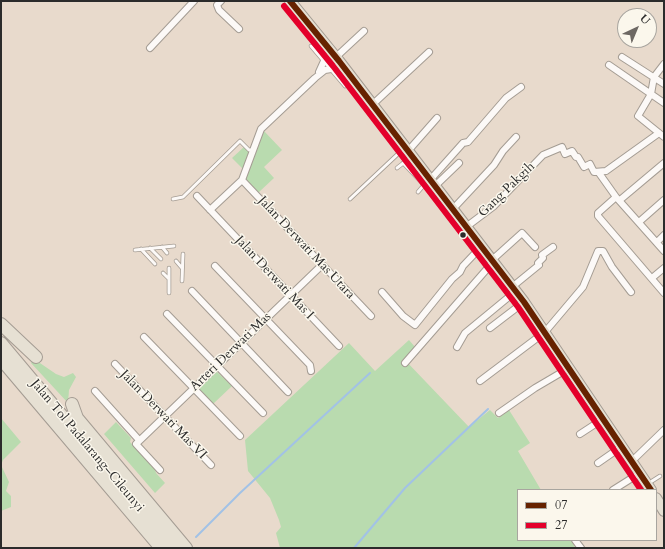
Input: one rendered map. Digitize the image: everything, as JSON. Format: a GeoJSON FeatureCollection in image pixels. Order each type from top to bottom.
{"type":"FeatureCollection","features":[{"type":"Feature","properties":{"kind":"highway"},"geometry":{"type":"LineString","coordinates":[[1,324],[36,357]]}},
{"type":"Feature","properties":{"kind":"highway","name":"Jalan Tol Padalarang–Cileunyi"},"geometry":{"type":"LineString","coordinates":[[1,343],[173,548]]}},
{"type":"Feature","properties":{"kind":"highway","name":"Jalan Tol Padalarang–Cileunyi"},"geometry":{"type":"LineString","coordinates":[[1,359],[161,548]]}},
{"type":"Feature","properties":{"kind":"highway"},"geometry":{"type":"LineString","coordinates":[[72,404],[78,418],[186,548]]}},
{"type":"Feature","properties":{"kind":"main road"},"geometry":{"type":"LineString","coordinates":[[290,1],[336,57],[410,154],[429,183],[466,227],[524,302],[649,487]]}},
{"type":"Feature","properties":{"kind":"street"},"geometry":{"type":"LineString","coordinates":[[150,48],[194,1]]}},
{"type":"Feature","properties":{"kind":"street"},"geometry":{"type":"LineString","coordinates":[[221,1],[218,5],[219,10],[238,29]]}},
{"type":"Feature","properties":{"kind":"street"},"geometry":{"type":"LineString","coordinates":[[315,78],[322,68],[324,61],[336,57],[364,31]]}},
{"type":"Feature","properties":{"kind":"street"},"geometry":{"type":"LineString","coordinates":[[372,105],[429,52]]}},
{"type":"Feature","properties":{"kind":"street"},"geometry":{"type":"LineString","coordinates":[[210,210],[242,180],[249,160],[254,153],[253,150],[261,129],[315,78],[325,70],[331,69],[336,57]]}},
{"type":"Feature","properties":{"kind":"street"},"geometry":{"type":"LineString","coordinates":[[622,57],[664,84]]}},
{"type":"Feature","properties":{"kind":"street"},"geometry":{"type":"LineString","coordinates":[[664,64],[654,77],[651,94],[638,116],[661,135],[608,171],[599,173],[618,198],[664,251]]}},
{"type":"Feature","properties":{"kind":"street"},"geometry":{"type":"LineString","coordinates":[[609,66],[664,103]]}},
{"type":"Feature","properties":{"kind":"street"},"geometry":{"type":"LineString","coordinates":[[429,183],[458,148],[463,143],[468,142],[502,102],[521,87]]}},
{"type":"Feature","properties":{"kind":"street"},"geometry":{"type":"LineString","coordinates":[[410,154],[437,118]]}},
{"type":"Feature","properties":{"kind":"street"},"geometry":{"type":"LineString","coordinates":[[452,210],[494,165],[503,151],[516,137]]}},
{"type":"Feature","properties":{"kind":"street","name":"Gang Pakgih"},"geometry":{"type":"LineString","coordinates":[[466,227],[494,206],[537,161],[548,152],[562,147],[565,154],[572,151],[576,157],[578,156],[584,167],[590,164],[594,172],[599,173]]}},
{"type":"Feature","properties":{"kind":"street"},"geometry":{"type":"LineString","coordinates":[[429,183],[459,163]]}},
{"type":"Feature","properties":{"kind":"street"},"geometry":{"type":"LineString","coordinates":[[664,163],[598,213],[598,216],[664,292]]}},
{"type":"Feature","properties":{"kind":"street","name":"Jalan Derwati Mas Utara"},"geometry":{"type":"LineString","coordinates":[[242,180],[371,316]]}},
{"type":"Feature","properties":{"kind":"street","name":"Jalan Derwati Mas I"},"geometry":{"type":"LineString","coordinates":[[197,196],[339,346]]}},
{"type":"Feature","properties":{"kind":"street"},"geometry":{"type":"LineString","coordinates":[[639,222],[664,200]]}},
{"type":"Feature","properties":{"kind":"street"},"geometry":{"type":"LineString","coordinates":[[405,363],[493,261],[522,233],[535,247]]}},
{"type":"Feature","properties":{"kind":"street"},"geometry":{"type":"LineString","coordinates":[[657,242],[664,236]]}},
{"type":"Feature","properties":{"kind":"street"},"geometry":{"type":"LineString","coordinates":[[382,292],[404,316],[416,324],[452,279],[460,272],[463,266],[481,247]]}},
{"type":"Feature","properties":{"kind":"street"},"geometry":{"type":"LineString","coordinates":[[457,347],[465,333],[539,265],[538,263],[543,258],[542,256],[553,247]]}},
{"type":"Feature","properties":{"kind":"street"},"geometry":{"type":"LineString","coordinates":[[480,381],[545,332],[583,287],[598,251],[603,251],[612,267],[631,292]]}},
{"type":"Feature","properties":{"kind":"street","name":"Arteri Derwati Mas"},"geometry":{"type":"LineString","coordinates":[[139,440],[322,265]]}},
{"type":"Feature","properties":{"kind":"street"},"geometry":{"type":"LineString","coordinates":[[215,266],[310,365],[311,371]]}},
{"type":"Feature","properties":{"kind":"street"},"geometry":{"type":"LineString","coordinates":[[652,278],[664,268]]}},
{"type":"Feature","properties":{"kind":"street"},"geometry":{"type":"LineString","coordinates":[[192,291],[288,392]]}},
{"type":"Feature","properties":{"kind":"street"},"geometry":{"type":"LineString","coordinates":[[490,328],[524,302]]}},
{"type":"Feature","properties":{"kind":"street"},"geometry":{"type":"LineString","coordinates":[[167,314],[216,366],[264,413]]}},
{"type":"Feature","properties":{"kind":"street"},"geometry":{"type":"LineString","coordinates":[[144,337],[240,436]]}},
{"type":"Feature","properties":{"kind":"street","name":"Jalan Derwati Mas VI"},"geometry":{"type":"LineString","coordinates":[[115,364],[211,465]]}},
{"type":"Feature","properties":{"kind":"street"},"geometry":{"type":"LineString","coordinates":[[499,413],[535,388],[569,368]]}},
{"type":"Feature","properties":{"kind":"street"},"geometry":{"type":"LineString","coordinates":[[95,391],[139,440],[136,444],[160,470]]}},
{"type":"Feature","properties":{"kind":"street"},"geometry":{"type":"LineString","coordinates":[[580,434],[603,419]]}},
{"type":"Feature","properties":{"kind":"street"},"geometry":{"type":"LineString","coordinates":[[632,461],[664,430]]}},
{"type":"Feature","properties":{"kind":"street"},"geometry":{"type":"LineString","coordinates":[[598,463],[621,447]]}},
{"type":"Feature","properties":{"kind":"street"},"geometry":{"type":"LineString","coordinates":[[615,489],[640,473]]}},
{"type":"Feature","properties":{"kind":"lane"},"geometry":{"type":"LineString","coordinates":[[311,46],[345,86]]}},
{"type":"Feature","properties":{"kind":"lane"},"geometry":{"type":"LineString","coordinates":[[173,199],[183,197],[240,141],[249,150],[253,150]]}},
{"type":"Feature","properties":{"kind":"lane"},"geometry":{"type":"LineString","coordinates":[[249,160],[253,160],[258,145],[256,142]]}},
{"type":"Feature","properties":{"kind":"lane"},"geometry":{"type":"LineString","coordinates":[[350,199],[399,153],[410,154]]}},
{"type":"Feature","properties":{"kind":"lane"},"geometry":{"type":"LineString","coordinates":[[397,168],[410,154]]}},
{"type":"Feature","properties":{"kind":"lane"},"geometry":{"type":"LineString","coordinates":[[403,163],[429,183],[418,192]]}},
{"type":"Feature","properties":{"kind":"lane"},"geometry":{"type":"LineString","coordinates":[[135,250],[174,246]]}},
{"type":"Feature","properties":{"kind":"lane"},"geometry":{"type":"LineString","coordinates":[[162,247],[167,253]]}},
{"type":"Feature","properties":{"kind":"lane"},"geometry":{"type":"LineString","coordinates":[[150,248],[161,259]]}},
{"type":"Feature","properties":{"kind":"lane"},"geometry":{"type":"LineString","coordinates":[[141,249],[155,264]]}},
{"type":"Feature","properties":{"kind":"lane"},"geometry":{"type":"LineString","coordinates":[[182,281],[183,254]]}},
{"type":"Feature","properties":{"kind":"lane"},"geometry":{"type":"LineString","coordinates":[[176,262],[182,268]]}},
{"type":"Feature","properties":{"kind":"lane"},"geometry":{"type":"LineString","coordinates":[[169,268],[169,293]]}},
{"type":"Feature","properties":{"kind":"lane"},"geometry":{"type":"LineString","coordinates":[[163,273],[169,280]]}},
{"type":"Feature","properties":{"kind":"lane"},"geometry":{"type":"LineString","coordinates":[[649,487],[660,476]]}},
{"type":"Feature","properties":{"kind":"green space"},"geometry":{"type":"Polygon","coordinates":[[[264,131],[282,150],[264,167],[274,178],[258,193],[245,180],[247,173],[232,158],[245,146],[249,150],[257,150],[264,131]]]}},
{"type":"Feature","properties":{"kind":"green space"},"geometry":{"type":"Polygon","coordinates":[[[409,340],[415,347],[404,359],[469,427],[490,410],[498,418],[509,410],[530,443],[518,451],[540,489],[517,489],[517,541],[572,541],[575,547],[280,548],[276,533],[281,527],[279,520],[270,498],[248,471],[245,440],[349,343],[375,371],[409,340]]]}},
{"type":"Feature","properties":{"kind":"green space"},"geometry":{"type":"Polygon","coordinates":[[[34,359],[56,374],[64,377],[73,373],[76,377],[69,390],[68,403],[31,363],[34,359]]]}},
{"type":"Feature","properties":{"kind":"green space"},"geometry":{"type":"Polygon","coordinates":[[[216,371],[232,386],[213,404],[198,389],[216,371]]]}},
{"type":"Feature","properties":{"kind":"green space"},"geometry":{"type":"Polygon","coordinates":[[[1,418],[21,442],[3,460],[1,465],[1,418]]]}},
{"type":"Feature","properties":{"kind":"green space"},"geometry":{"type":"Polygon","coordinates":[[[116,422],[131,438],[130,442],[155,469],[156,473],[165,483],[155,493],[104,434],[116,422]]]}},
{"type":"Feature","properties":{"kind":"green space"},"geometry":{"type":"Polygon","coordinates":[[[1,465],[9,482],[6,491],[11,496],[11,507],[1,511],[1,465]]]}},
{"type":"Feature","properties":{"kind":"waterway"},"geometry":{"type":"LineString","coordinates":[[196,537],[240,493],[370,373]]}},
{"type":"Feature","properties":{"kind":"waterway"},"geometry":{"type":"LineString","coordinates":[[354,548],[405,488],[488,409]]}},
{"type":"Feature","properties":{"kind":"transit line","name":"07"},"geometry":{"type":"LineString","coordinates":[[290,1],[339,61],[524,302],[650,489]]}},
{"type":"Feature","properties":{"kind":"transit line","name":"27"},"geometry":{"type":"LineString","coordinates":[[284,6],[333,66],[518,307],[640,489]]}}]}
